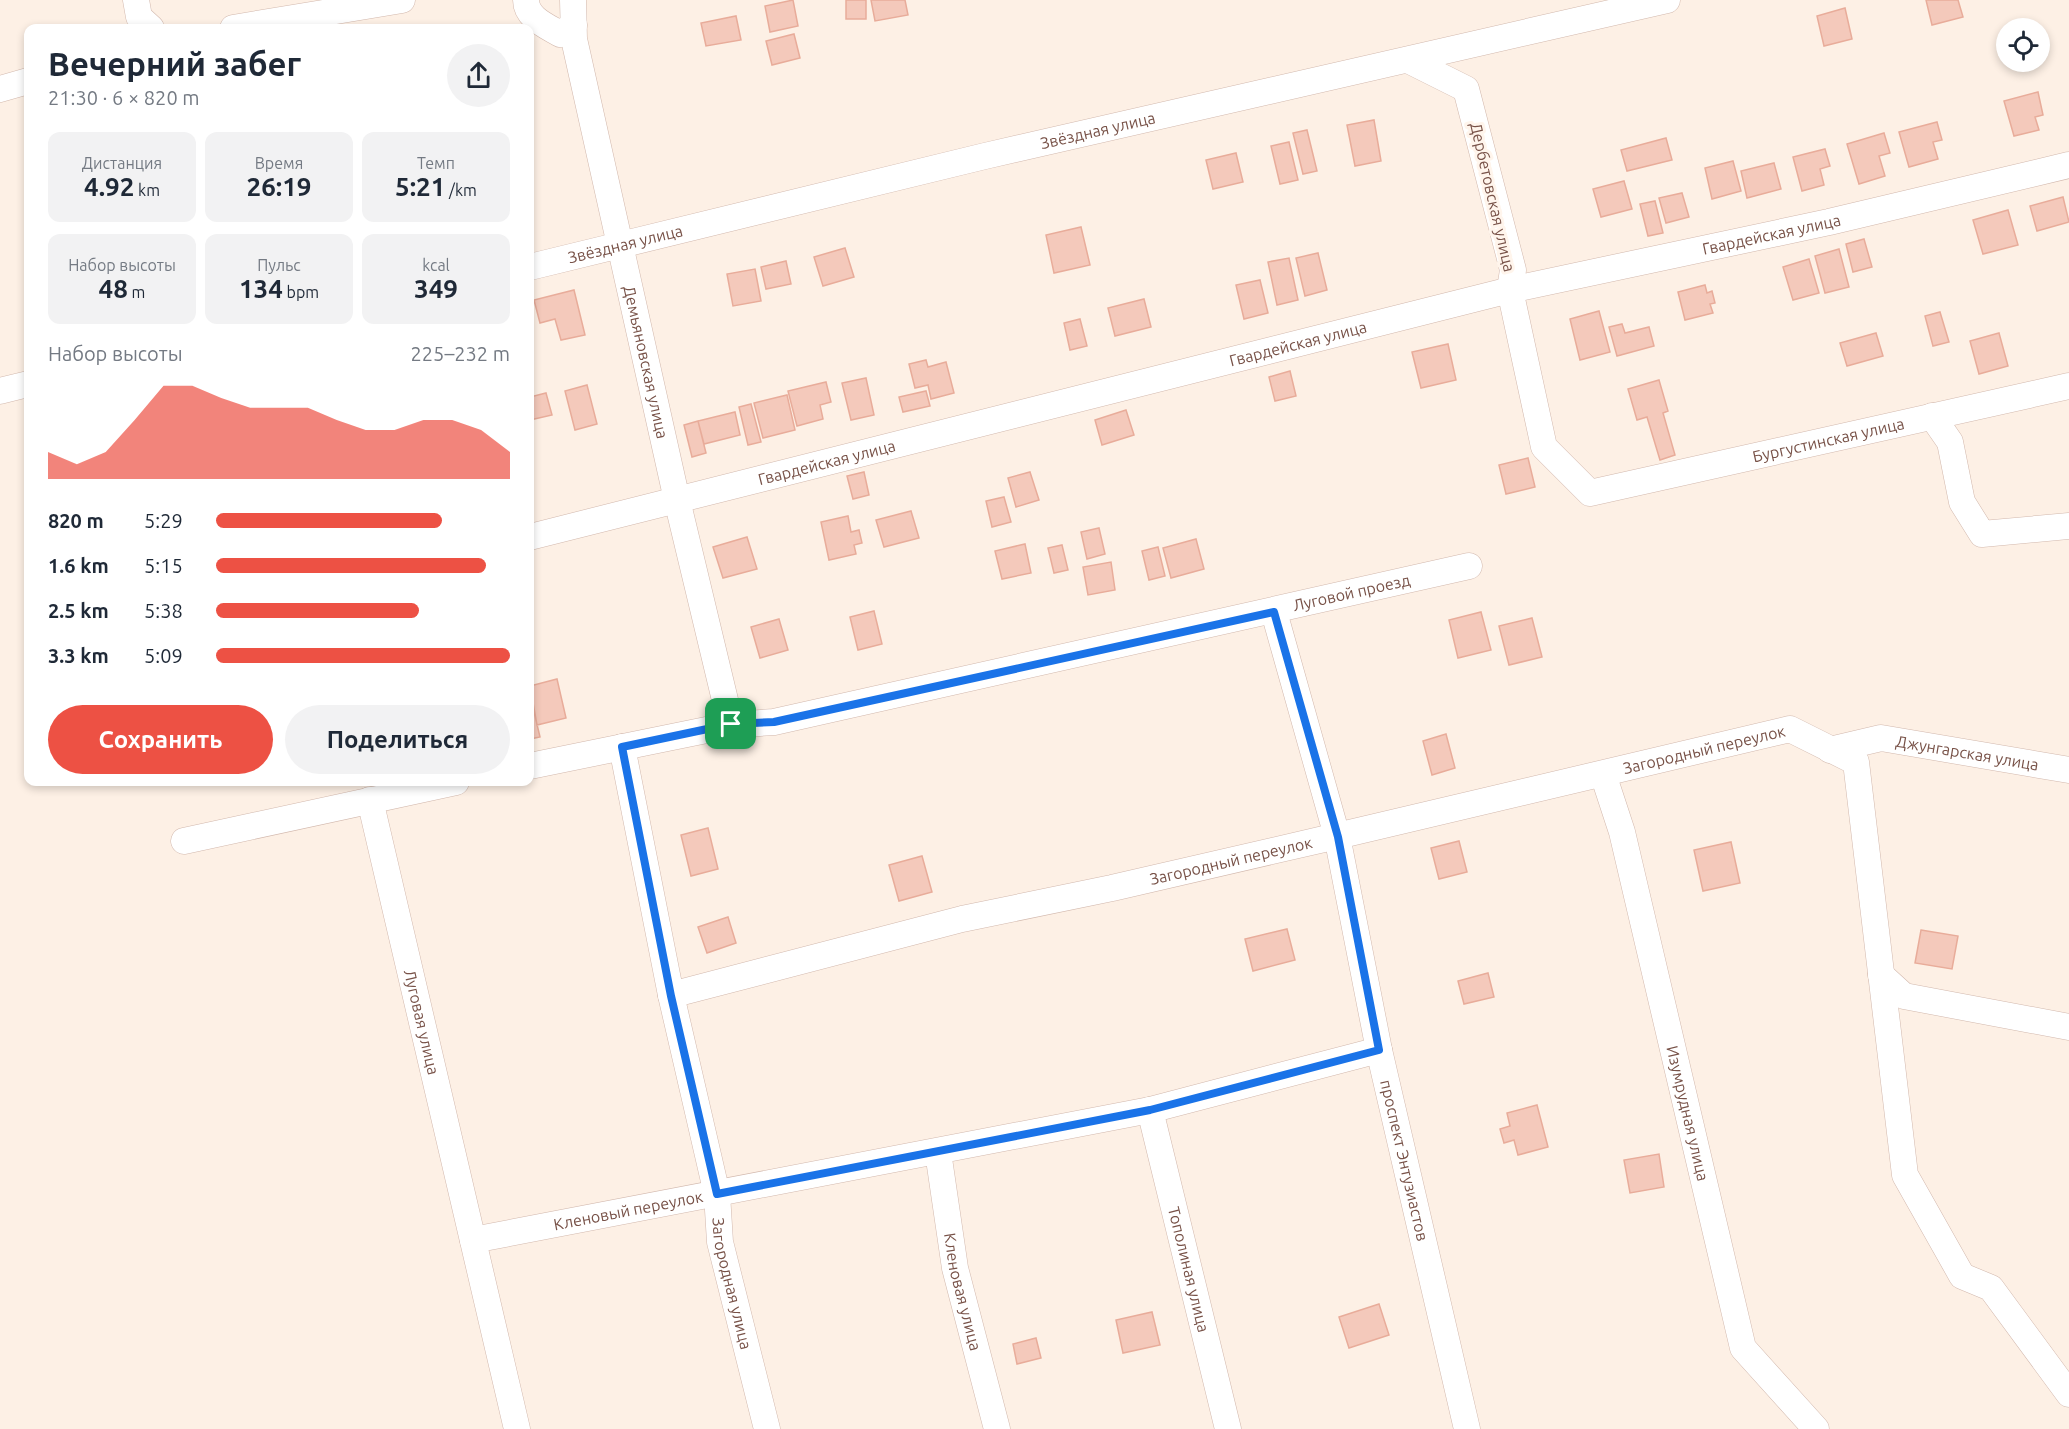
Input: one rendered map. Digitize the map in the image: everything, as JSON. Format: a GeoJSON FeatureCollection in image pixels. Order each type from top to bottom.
{"type":"FeatureCollection","features":[{"type":"Feature","properties":{"kind":"street"},"geometry":{"type":"LineString","coordinates":[[136,0],[139,17],[147,24]]}},
{"type":"Feature","properties":{"kind":"street"},"geometry":{"type":"LineString","coordinates":[[257,24],[402,0]]}},
{"type":"Feature","properties":{"kind":"street"},"geometry":{"type":"LineString","coordinates":[[526,0],[526,6],[532,16],[560,34],[574,25]]}},
{"type":"Feature","properties":{"kind":"street","name":"Демьяновская улица"},"geometry":{"type":"LineString","coordinates":[[573,0],[574,39],[677,500],[731,724]]}},
{"type":"Feature","properties":{"kind":"street","name":"Звёздная улица"},"geometry":{"type":"LineString","coordinates":[[534,266],[621,247],[985,156],[1667,0]]}},
{"type":"Feature","properties":{"kind":"street","name":"Дербетовская улица"},"geometry":{"type":"LineString","coordinates":[[1408,60],[1466,89],[1513,270],[1510,290],[1544,447],[1590,493]]}},
{"type":"Feature","properties":{"kind":"street"},"geometry":{"type":"LineString","coordinates":[[0,89],[24,82]]}},
{"type":"Feature","properties":{"kind":"street","name":"Гвардейская улица"},"geometry":{"type":"LineString","coordinates":[[534,536],[1510,290],[1829,222],[2069,165]]}},
{"type":"Feature","properties":{"kind":"street"},"geometry":{"type":"LineString","coordinates":[[0,391],[24,385]]}},
{"type":"Feature","properties":{"kind":"street","name":"Бургустинская улица"},"geometry":{"type":"LineString","coordinates":[[1590,493],[2069,386]]}},
{"type":"Feature","properties":{"kind":"street"},"geometry":{"type":"LineString","coordinates":[[1932,416],[1950,442],[1962,502],[1982,534],[2069,526]]}},
{"type":"Feature","properties":{"kind":"street","name":"Луговой проезд"},"geometry":{"type":"LineString","coordinates":[[534,765],[731,724],[774,722],[1274,612],[1469,566]]}},
{"type":"Feature","properties":{"kind":"street","name":"проспект Энтузиастов"},"geometry":{"type":"LineString","coordinates":[[1274,612],[1338,837],[1379,1050],[1467,1429]]}},
{"type":"Feature","properties":{"kind":"street","name":"Загородный переулок"},"geometry":{"type":"LineString","coordinates":[[671,996],[962,919],[1338,837],[1790,729],[1856,762],[1881,975]]}},
{"type":"Feature","properties":{"kind":"street","name":"Джунгарская улица"},"geometry":{"type":"LineString","coordinates":[[1830,750],[1881,738],[2069,770]]}},
{"type":"Feature","properties":{"kind":"street","name":"Загородная улица"},"geometry":{"type":"LineString","coordinates":[[622,747],[671,996],[717,1194],[720,1242],[767,1429]]}},
{"type":"Feature","properties":{"kind":"street","name":"Изумрудная улица"},"geometry":{"type":"LineString","coordinates":[[1603,774],[1622,832],[1743,1348],[1816,1429]]}},
{"type":"Feature","properties":{"kind":"street"},"geometry":{"type":"LineString","coordinates":[[184,841],[437,786]]}},
{"type":"Feature","properties":{"kind":"street","name":"Луговая улица"},"geometry":{"type":"LineString","coordinates":[[370,800],[517,1429]]}},
{"type":"Feature","properties":{"kind":"street"},"geometry":{"type":"LineString","coordinates":[[1881,975],[1904,996],[2069,1027]]}},
{"type":"Feature","properties":{"kind":"street"},"geometry":{"type":"LineString","coordinates":[[1881,975],[1905,1175],[1962,1276],[1991,1288],[2069,1394]]}},
{"type":"Feature","properties":{"kind":"street","name":"Кленовый переулок"},"geometry":{"type":"LineString","coordinates":[[473,1240],[1150,1110],[1379,1050]]}},
{"type":"Feature","properties":{"kind":"street","name":"Тополиная улица"},"geometry":{"type":"LineString","coordinates":[[1150,1110],[1228,1429]]}},
{"type":"Feature","properties":{"kind":"street","name":"Кленовая улица"},"geometry":{"type":"LineString","coordinates":[[938,1152],[955,1269],[997,1429]]}},
{"type":"Feature","properties":{"kind":"building"},"geometry":{"type":"Polygon","coordinates":[[[793,0],[798,26],[770,32],[765,6],[793,0]]]}},
{"type":"Feature","properties":{"kind":"building"},"geometry":{"type":"Polygon","coordinates":[[[846,0],[866,0],[866,19],[846,19],[846,0]]]}},
{"type":"Feature","properties":{"kind":"building"},"geometry":{"type":"Polygon","coordinates":[[[871,0],[905,0],[908,15],[875,21],[871,0]]]}},
{"type":"Feature","properties":{"kind":"building"},"geometry":{"type":"Polygon","coordinates":[[[1926,0],[1958,0],[1963,17],[1932,25],[1926,0]]]}},
{"type":"Feature","properties":{"kind":"building"},"geometry":{"type":"Polygon","coordinates":[[[1845,8],[1852,39],[1824,46],[1817,16],[1845,8]]]}},
{"type":"Feature","properties":{"kind":"building"},"geometry":{"type":"Polygon","coordinates":[[[736,16],[741,40],[706,46],[701,23],[736,16]]]}},
{"type":"Feature","properties":{"kind":"building"},"geometry":{"type":"Polygon","coordinates":[[[794,34],[800,58],[772,65],[766,41],[794,34]]]}},
{"type":"Feature","properties":{"kind":"building"},"geometry":{"type":"Polygon","coordinates":[[[2038,92],[2043,115],[2035,117],[2039,130],[2014,136],[2004,101],[2038,92]]]}},
{"type":"Feature","properties":{"kind":"building"},"geometry":{"type":"Polygon","coordinates":[[[1374,120],[1381,161],[1355,166],[1347,125],[1374,120]]]}},
{"type":"Feature","properties":{"kind":"building"},"geometry":{"type":"Polygon","coordinates":[[[1937,122],[1942,140],[1933,142],[1938,159],[1909,167],[1899,132],[1937,122]]]}},
{"type":"Feature","properties":{"kind":"building"},"geometry":{"type":"Polygon","coordinates":[[[1307,130],[1317,171],[1303,174],[1293,133],[1307,130]]]}},
{"type":"Feature","properties":{"kind":"building"},"geometry":{"type":"Polygon","coordinates":[[[1884,133],[1890,153],[1879,156],[1885,176],[1859,184],[1847,144],[1884,133]]]}},
{"type":"Feature","properties":{"kind":"building"},"geometry":{"type":"Polygon","coordinates":[[[1666,138],[1672,160],[1627,171],[1621,150],[1666,138]]]}},
{"type":"Feature","properties":{"kind":"building"},"geometry":{"type":"Polygon","coordinates":[[[1289,142],[1298,180],[1280,184],[1271,146],[1289,142]]]}},
{"type":"Feature","properties":{"kind":"building"},"geometry":{"type":"Polygon","coordinates":[[[1825,149],[1830,166],[1820,169],[1824,185],[1802,191],[1793,157],[1825,149]]]}},
{"type":"Feature","properties":{"kind":"building"},"geometry":{"type":"Polygon","coordinates":[[[1236,153],[1243,182],[1213,189],[1206,160],[1236,153]]]}},
{"type":"Feature","properties":{"kind":"building"},"geometry":{"type":"Polygon","coordinates":[[[1733,161],[1741,191],[1712,199],[1705,168],[1733,161]]]}},
{"type":"Feature","properties":{"kind":"building"},"geometry":{"type":"Polygon","coordinates":[[[1774,163],[1781,189],[1747,198],[1741,171],[1774,163]]]}},
{"type":"Feature","properties":{"kind":"building"},"geometry":{"type":"Polygon","coordinates":[[[1624,181],[1632,209],[1601,217],[1593,189],[1624,181]]]}},
{"type":"Feature","properties":{"kind":"building"},"geometry":{"type":"Polygon","coordinates":[[[1682,193],[1689,217],[1666,223],[1659,198],[1682,193]]]}},
{"type":"Feature","properties":{"kind":"building"},"geometry":{"type":"Polygon","coordinates":[[[2063,197],[2069,222],[2037,231],[2030,206],[2063,197]]]}},
{"type":"Feature","properties":{"kind":"building"},"geometry":{"type":"Polygon","coordinates":[[[1655,201],[1663,233],[1648,236],[1640,204],[1655,201]]]}},
{"type":"Feature","properties":{"kind":"building"},"geometry":{"type":"Polygon","coordinates":[[[2008,210],[2018,245],[1983,254],[1973,220],[2008,210]]]}},
{"type":"Feature","properties":{"kind":"building"},"geometry":{"type":"Polygon","coordinates":[[[1081,227],[1090,265],[1054,273],[1046,235],[1081,227]]]}},
{"type":"Feature","properties":{"kind":"building"},"geometry":{"type":"Polygon","coordinates":[[[1864,239],[1872,267],[1853,272],[1846,244],[1864,239]]]}},
{"type":"Feature","properties":{"kind":"building"},"geometry":{"type":"Polygon","coordinates":[[[845,248],[854,277],[823,286],[814,257],[845,248]]]}},
{"type":"Feature","properties":{"kind":"building"},"geometry":{"type":"Polygon","coordinates":[[[1839,249],[1849,287],[1825,293],[1815,256],[1839,249]]]}},
{"type":"Feature","properties":{"kind":"building"},"geometry":{"type":"Polygon","coordinates":[[[1318,253],[1327,290],[1305,296],[1296,258],[1318,253]]]}},
{"type":"Feature","properties":{"kind":"building"},"geometry":{"type":"Polygon","coordinates":[[[1289,258],[1298,300],[1277,305],[1268,262],[1289,258]]]}},
{"type":"Feature","properties":{"kind":"building"},"geometry":{"type":"Polygon","coordinates":[[[1809,259],[1819,293],[1793,300],[1783,267],[1809,259]]]}},
{"type":"Feature","properties":{"kind":"building"},"geometry":{"type":"Polygon","coordinates":[[[786,261],[791,284],[766,289],[761,267],[786,261]]]}},
{"type":"Feature","properties":{"kind":"building"},"geometry":{"type":"Polygon","coordinates":[[[755,269],[761,301],[733,306],[727,274],[755,269]]]}},
{"type":"Feature","properties":{"kind":"building"},"geometry":{"type":"Polygon","coordinates":[[[1260,280],[1268,313],[1244,319],[1236,285],[1260,280]]]}},
{"type":"Feature","properties":{"kind":"building"},"geometry":{"type":"Polygon","coordinates":[[[1705,285],[1707,293],[1712,291],[1715,303],[1710,304],[1713,313],[1685,320],[1678,292],[1705,285]]]}},
{"type":"Feature","properties":{"kind":"building"},"geometry":{"type":"Polygon","coordinates":[[[574,290],[585,335],[561,340],[555,319],[540,323],[534,300],[574,290]]]}},
{"type":"Feature","properties":{"kind":"building"},"geometry":{"type":"Polygon","coordinates":[[[1144,299],[1151,327],[1115,336],[1108,308],[1144,299]]]}},
{"type":"Feature","properties":{"kind":"building"},"geometry":{"type":"Polygon","coordinates":[[[1599,311],[1610,352],[1580,360],[1570,319],[1599,311]]]}},
{"type":"Feature","properties":{"kind":"building"},"geometry":{"type":"Polygon","coordinates":[[[1940,312],[1949,342],[1933,346],[1925,316],[1940,312]]]}},
{"type":"Feature","properties":{"kind":"building"},"geometry":{"type":"Polygon","coordinates":[[[1080,319],[1087,346],[1070,350],[1064,323],[1080,319]]]}},
{"type":"Feature","properties":{"kind":"building"},"geometry":{"type":"Polygon","coordinates":[[[1622,324],[1625,333],[1649,327],[1654,346],[1617,356],[1609,327],[1622,324]]]}},
{"type":"Feature","properties":{"kind":"building"},"geometry":{"type":"Polygon","coordinates":[[[1876,333],[1883,356],[1847,366],[1840,343],[1876,333]]]}},
{"type":"Feature","properties":{"kind":"building"},"geometry":{"type":"Polygon","coordinates":[[[1999,333],[2008,366],[1979,374],[1970,341],[1999,333]]]}},
{"type":"Feature","properties":{"kind":"building"},"geometry":{"type":"Polygon","coordinates":[[[1448,344],[1456,380],[1421,388],[1412,352],[1448,344]]]}},
{"type":"Feature","properties":{"kind":"building"},"geometry":{"type":"Polygon","coordinates":[[[926,360],[928,367],[946,362],[954,393],[931,399],[928,385],[915,388],[909,364],[926,360]]]}},
{"type":"Feature","properties":{"kind":"building"},"geometry":{"type":"Polygon","coordinates":[[[1290,371],[1296,396],[1275,401],[1269,377],[1290,371]]]}},
{"type":"Feature","properties":{"kind":"building"},"geometry":{"type":"Polygon","coordinates":[[[866,378],[874,415],[851,420],[842,383],[866,378]]]}},
{"type":"Feature","properties":{"kind":"building"},"geometry":{"type":"Polygon","coordinates":[[[1659,380],[1668,411],[1663,413],[1675,455],[1660,460],[1647,417],[1637,420],[1628,389],[1659,380]]]}},
{"type":"Feature","properties":{"kind":"building"},"geometry":{"type":"Polygon","coordinates":[[[826,382],[831,402],[820,405],[823,419],[797,426],[788,391],[826,382]]]}},
{"type":"Feature","properties":{"kind":"building"},"geometry":{"type":"Polygon","coordinates":[[[587,385],[597,424],[575,430],[565,391],[587,385]]]}},
{"type":"Feature","properties":{"kind":"building"},"geometry":{"type":"Polygon","coordinates":[[[926,391],[930,406],[903,412],[899,397],[926,391]]]}},
{"type":"Feature","properties":{"kind":"building"},"geometry":{"type":"Polygon","coordinates":[[[546,393],[552,415],[534,419],[534,396],[546,393]]]}},
{"type":"Feature","properties":{"kind":"building"},"geometry":{"type":"Polygon","coordinates":[[[787,395],[795,430],[763,438],[754,403],[787,395]]]}},
{"type":"Feature","properties":{"kind":"building"},"geometry":{"type":"Polygon","coordinates":[[[751,404],[761,442],[748,445],[739,407],[751,404]]]}},
{"type":"Feature","properties":{"kind":"building"},"geometry":{"type":"Polygon","coordinates":[[[1126,410],[1134,435],[1102,445],[1095,420],[1126,410]]]}},
{"type":"Feature","properties":{"kind":"building"},"geometry":{"type":"Polygon","coordinates":[[[735,412],[740,435],[704,444],[698,421],[735,412]]]}},
{"type":"Feature","properties":{"kind":"building"},"geometry":{"type":"Polygon","coordinates":[[[698,421],[706,453],[692,457],[684,425],[698,421]]]}},
{"type":"Feature","properties":{"kind":"building"},"geometry":{"type":"Polygon","coordinates":[[[1528,458],[1535,487],[1506,494],[1499,465],[1528,458]]]}},
{"type":"Feature","properties":{"kind":"building"},"geometry":{"type":"Polygon","coordinates":[[[864,472],[869,495],[853,499],[847,476],[864,472]]]}},
{"type":"Feature","properties":{"kind":"building"},"geometry":{"type":"Polygon","coordinates":[[[1030,472],[1039,500],[1016,507],[1008,478],[1030,472]]]}},
{"type":"Feature","properties":{"kind":"building"},"geometry":{"type":"Polygon","coordinates":[[[1004,497],[1011,522],[992,527],[986,501],[1004,497]]]}},
{"type":"Feature","properties":{"kind":"building"},"geometry":{"type":"Polygon","coordinates":[[[911,511],[919,538],[884,547],[876,520],[911,511]]]}},
{"type":"Feature","properties":{"kind":"building"},"geometry":{"type":"Polygon","coordinates":[[[848,516],[851,532],[859,530],[862,543],[854,545],[856,554],[829,560],[821,522],[848,516]]]}},
{"type":"Feature","properties":{"kind":"building"},"geometry":{"type":"Polygon","coordinates":[[[1099,528],[1105,554],[1087,559],[1081,532],[1099,528]]]}},
{"type":"Feature","properties":{"kind":"building"},"geometry":{"type":"Polygon","coordinates":[[[747,537],[757,569],[723,578],[713,547],[747,537]]]}},
{"type":"Feature","properties":{"kind":"building"},"geometry":{"type":"Polygon","coordinates":[[[1196,539],[1204,569],[1171,578],[1163,548],[1196,539]]]}},
{"type":"Feature","properties":{"kind":"building"},"geometry":{"type":"Polygon","coordinates":[[[1025,544],[1031,573],[1002,579],[995,551],[1025,544]]]}},
{"type":"Feature","properties":{"kind":"building"},"geometry":{"type":"Polygon","coordinates":[[[1062,545],[1068,570],[1054,573],[1048,548],[1062,545]]]}},
{"type":"Feature","properties":{"kind":"building"},"geometry":{"type":"Polygon","coordinates":[[[1158,547],[1165,576],[1149,580],[1142,551],[1158,547]]]}},
{"type":"Feature","properties":{"kind":"building"},"geometry":{"type":"Polygon","coordinates":[[[1111,562],[1115,590],[1088,595],[1083,567],[1111,562]]]}},
{"type":"Feature","properties":{"kind":"building"},"geometry":{"type":"Polygon","coordinates":[[[874,611],[882,644],[858,650],[850,617],[874,611]]]}},
{"type":"Feature","properties":{"kind":"building"},"geometry":{"type":"Polygon","coordinates":[[[1481,612],[1491,650],[1458,658],[1449,620],[1481,612]]]}},
{"type":"Feature","properties":{"kind":"building"},"geometry":{"type":"Polygon","coordinates":[[[1532,618],[1542,657],[1509,665],[1499,626],[1532,618]]]}},
{"type":"Feature","properties":{"kind":"building"},"geometry":{"type":"Polygon","coordinates":[[[779,619],[788,650],[760,658],[751,627],[779,619]]]}},
{"type":"Feature","properties":{"kind":"building"},"geometry":{"type":"Polygon","coordinates":[[[557,679],[566,718],[537,725],[534,685],[557,679]]]}},
{"type":"Feature","properties":{"kind":"building"},"geometry":{"type":"Polygon","coordinates":[[[534,712],[540,737],[534,738],[534,712]]]}},
{"type":"Feature","properties":{"kind":"building"},"geometry":{"type":"Polygon","coordinates":[[[1446,734],[1455,768],[1432,775],[1423,741],[1446,734]]]}},
{"type":"Feature","properties":{"kind":"building"},"geometry":{"type":"Polygon","coordinates":[[[708,828],[718,869],[691,876],[681,835],[708,828]]]}},
{"type":"Feature","properties":{"kind":"building"},"geometry":{"type":"Polygon","coordinates":[[[1459,841],[1467,872],[1439,879],[1431,848],[1459,841]]]}},
{"type":"Feature","properties":{"kind":"building"},"geometry":{"type":"Polygon","coordinates":[[[1731,842],[1740,883],[1703,891],[1694,850],[1731,842]]]}},
{"type":"Feature","properties":{"kind":"building"},"geometry":{"type":"Polygon","coordinates":[[[922,856],[932,892],[899,901],[889,865],[922,856]]]}},
{"type":"Feature","properties":{"kind":"building"},"geometry":{"type":"Polygon","coordinates":[[[728,917],[736,943],[707,953],[698,927],[728,917]]]}},
{"type":"Feature","properties":{"kind":"building"},"geometry":{"type":"Polygon","coordinates":[[[1287,929],[1295,960],[1253,971],[1245,939],[1287,929]]]}},
{"type":"Feature","properties":{"kind":"building"},"geometry":{"type":"Polygon","coordinates":[[[1921,930],[1958,936],[1952,969],[1915,963],[1921,930]]]}},
{"type":"Feature","properties":{"kind":"building"},"geometry":{"type":"Polygon","coordinates":[[[1488,973],[1494,997],[1464,1004],[1458,981],[1488,973]]]}},
{"type":"Feature","properties":{"kind":"building"},"geometry":{"type":"Polygon","coordinates":[[[1537,1105],[1548,1147],[1518,1155],[1514,1140],[1504,1143],[1500,1129],[1510,1126],[1507,1113],[1537,1105]]]}},
{"type":"Feature","properties":{"kind":"building"},"geometry":{"type":"Polygon","coordinates":[[[1659,1154],[1664,1187],[1630,1193],[1624,1160],[1659,1154]]]}},
{"type":"Feature","properties":{"kind":"building"},"geometry":{"type":"Polygon","coordinates":[[[1379,1304],[1389,1335],[1349,1348],[1339,1317],[1379,1304]]]}},
{"type":"Feature","properties":{"kind":"building"},"geometry":{"type":"Polygon","coordinates":[[[1152,1312],[1160,1345],[1123,1353],[1116,1320],[1152,1312]]]}},
{"type":"Feature","properties":{"kind":"building"},"geometry":{"type":"Polygon","coordinates":[[[1036,1338],[1041,1358],[1017,1364],[1013,1344],[1036,1338]]]}},
{"type":"Feature","properties":{"kind":"route"},"geometry":{"type":"LineString","coordinates":[[1274,612],[1338,837],[1379,1050],[1150,1110],[717,1194],[671,996],[622,747],[731,724],[774,722],[1274,612]]}}]}
